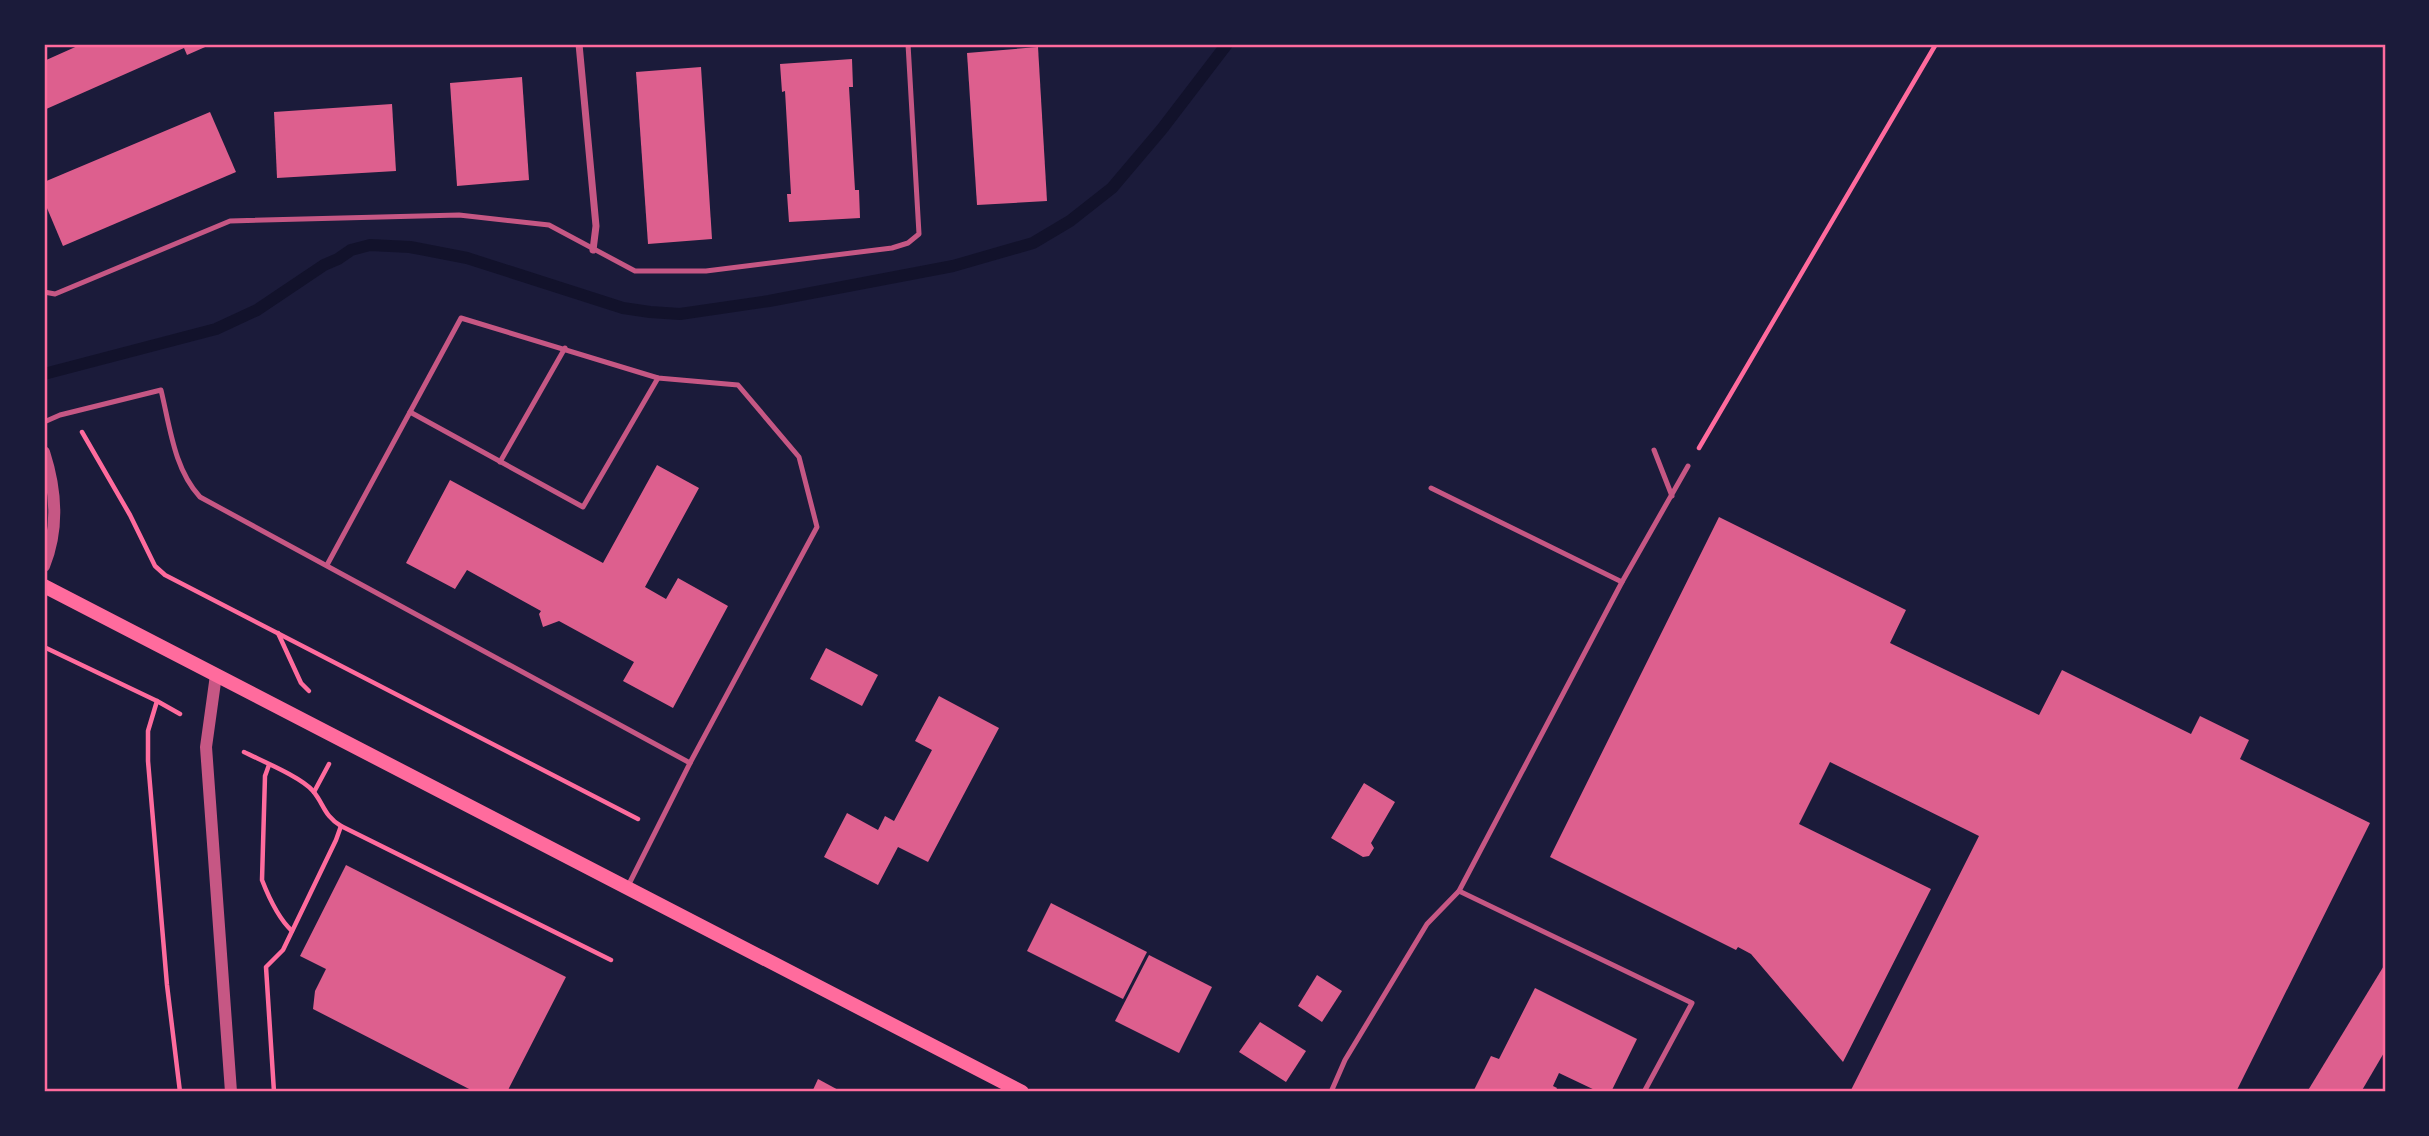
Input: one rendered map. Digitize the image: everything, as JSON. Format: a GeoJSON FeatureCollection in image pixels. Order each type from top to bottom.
{"type":"FeatureCollection","features":[{"type":"Feature","properties":{"kind":"main road"},"geometry":{"type":"LineString","coordinates":[[44,586],[1023,1092]]}},
{"type":"Feature","properties":{"kind":"street"},"geometry":{"type":"LineString","coordinates":[[579,44],[596,226],[593,250]]}},
{"type":"Feature","properties":{"kind":"street"},"geometry":{"type":"LineString","coordinates":[[44,452],[55,509],[53,531],[44,566]]}},
{"type":"Feature","properties":{"kind":"street"},"geometry":{"type":"LineString","coordinates":[[216,675],[206,747],[231,1092]]}},
{"type":"Feature","properties":{"kind":"lane"},"geometry":{"type":"LineString","coordinates":[[44,292],[55,294],[230,221],[459,215],[548,225],[635,271],[706,271],[892,248],[908,243],[919,234],[908,44]]}},
{"type":"Feature","properties":{"kind":"lane"},"geometry":{"type":"LineString","coordinates":[[327,565],[461,318],[658,378],[738,385],[799,457],[817,527],[690,763],[627,889]]}},
{"type":"Feature","properties":{"kind":"lane"},"geometry":{"type":"LineString","coordinates":[[500,462],[565,348]]}},
{"type":"Feature","properties":{"kind":"lane"},"geometry":{"type":"LineString","coordinates":[[410,412],[583,507],[658,378]]}},
{"type":"Feature","properties":{"kind":"lane"},"geometry":{"type":"LineString","coordinates":[[44,422],[161,390],[181,471],[188,485],[200,497],[690,763]]}},
{"type":"Feature","properties":{"kind":"lane"},"geometry":{"type":"LineString","coordinates":[[1654,450],[1672,496]]}},
{"type":"Feature","properties":{"kind":"lane"},"geometry":{"type":"LineString","coordinates":[[1331,1092],[1345,1060],[1427,923],[1459,891],[1622,582],[1688,467]]}},
{"type":"Feature","properties":{"kind":"lane"},"geometry":{"type":"LineString","coordinates":[[1431,488],[1622,582]]}},
{"type":"Feature","properties":{"kind":"lane"},"geometry":{"type":"LineString","coordinates":[[1459,891],[1692,1003],[1644,1092]]}},
{"type":"Feature","properties":{"kind":"path"},"geometry":{"type":"LineString","coordinates":[[1688,467],[1936,44]]}},
{"type":"Feature","properties":{"kind":"path"},"geometry":{"type":"LineString","coordinates":[[82,432],[130,515],[155,566],[165,575],[657,829]]}},
{"type":"Feature","properties":{"kind":"path"},"geometry":{"type":"LineString","coordinates":[[278,632],[301,683],[311,692]]}},
{"type":"Feature","properties":{"kind":"path"},"geometry":{"type":"LineString","coordinates":[[44,647],[180,714]]}},
{"type":"Feature","properties":{"kind":"path"},"geometry":{"type":"LineString","coordinates":[[157,701],[148,731],[148,761],[167,985],[180,1092]]}},
{"type":"Feature","properties":{"kind":"path"},"geometry":{"type":"LineString","coordinates":[[244,752],[314,792],[331,820],[341,826],[611,960]]}},
{"type":"Feature","properties":{"kind":"path"},"geometry":{"type":"LineString","coordinates":[[314,792],[331,760]]}},
{"type":"Feature","properties":{"kind":"path"},"geometry":{"type":"LineString","coordinates":[[269,765],[265,776],[262,880],[267,894],[292,931]]}},
{"type":"Feature","properties":{"kind":"path"},"geometry":{"type":"LineString","coordinates":[[274,1092],[266,967],[283,950],[341,826]]}},
{"type":"Feature","properties":{"kind":"building"},"geometry":{"type":"Polygon","coordinates":[[[82,44],[212,44],[187,55],[184,48],[44,110],[44,61],[82,44]]]}},
{"type":"Feature","properties":{"kind":"building"},"geometry":{"type":"Polygon","coordinates":[[[1038,47],[1047,201],[977,205],[967,53],[1038,47]]]}},
{"type":"Feature","properties":{"kind":"building"},"geometry":{"type":"Polygon","coordinates":[[[852,59],[853,87],[849,87],[855,190],[859,190],[860,218],[789,222],[787,194],[791,194],[785,91],[782,92],[780,64],[852,59]]]}},
{"type":"Feature","properties":{"kind":"building"},"geometry":{"type":"Polygon","coordinates":[[[701,67],[712,239],[648,244],[636,72],[701,67]]]}},
{"type":"Feature","properties":{"kind":"building"},"geometry":{"type":"Polygon","coordinates":[[[522,77],[529,180],[457,186],[450,83],[522,77]]]}},
{"type":"Feature","properties":{"kind":"building"},"geometry":{"type":"Polygon","coordinates":[[[392,104],[396,171],[277,178],[274,112],[392,104]]]}},
{"type":"Feature","properties":{"kind":"building"},"geometry":{"type":"Polygon","coordinates":[[[210,112],[236,172],[63,246],[44,201],[44,182],[210,112]]]}},
{"type":"Feature","properties":{"kind":"building"},"geometry":{"type":"Polygon","coordinates":[[[657,465],[699,488],[645,587],[666,599],[678,578],[728,606],[673,708],[623,681],[634,662],[559,621],[543,627],[539,614],[541,611],[467,570],[455,589],[406,563],[450,480],[603,563],[657,465]]]}},
{"type":"Feature","properties":{"kind":"building"},"geometry":{"type":"Polygon","coordinates":[[[1719,517],[1906,610],[1890,643],[2039,715],[2062,670],[2191,734],[2200,716],[2249,740],[2240,759],[2370,823],[2236,1092],[1850,1092],[1979,836],[1830,762],[1799,824],[1931,889],[1843,1062],[1751,954],[1738,947],[1736,950],[1550,857],[1719,517]]]}},
{"type":"Feature","properties":{"kind":"building"},"geometry":{"type":"Polygon","coordinates":[[[826,648],[878,675],[862,706],[810,679],[826,648]]]}},
{"type":"Feature","properties":{"kind":"building"},"geometry":{"type":"Polygon","coordinates":[[[939,696],[999,728],[928,862],[898,847],[878,885],[824,857],[847,813],[878,830],[885,816],[894,821],[932,750],[915,741],[939,696]]]}},
{"type":"Feature","properties":{"kind":"building"},"geometry":{"type":"Polygon","coordinates":[[[1364,783],[1395,802],[1371,843],[1374,848],[1369,856],[1363,857],[1331,838],[1364,783]]]}},
{"type":"Feature","properties":{"kind":"building"},"geometry":{"type":"Polygon","coordinates":[[[346,865],[566,977],[507,1092],[475,1092],[313,1009],[315,991],[326,969],[300,956],[346,865]]]}},
{"type":"Feature","properties":{"kind":"building"},"geometry":{"type":"Polygon","coordinates":[[[1051,903],[1147,952],[1123,999],[1027,951],[1051,903]]]}},
{"type":"Feature","properties":{"kind":"building"},"geometry":{"type":"Polygon","coordinates":[[[1149,955],[1212,987],[1179,1053],[1115,1021],[1149,955]]]}},
{"type":"Feature","properties":{"kind":"building"},"geometry":{"type":"Polygon","coordinates":[[[2385,964],[2385,1051],[2361,1092],[2307,1092],[2385,964]]]}},
{"type":"Feature","properties":{"kind":"building"},"geometry":{"type":"Polygon","coordinates":[[[1317,975],[1342,991],[1322,1022],[1298,1006],[1317,975]]]}},
{"type":"Feature","properties":{"kind":"building"},"geometry":{"type":"Polygon","coordinates":[[[1535,988],[1637,1039],[1611,1092],[1599,1092],[1559,1073],[1553,1086],[1557,1088],[1555,1092],[1473,1092],[1491,1056],[1499,1059],[1535,988]]]}},
{"type":"Feature","properties":{"kind":"building"},"geometry":{"type":"Polygon","coordinates":[[[1260,1022],[1306,1051],[1286,1082],[1239,1052],[1260,1022]]]}},
{"type":"Feature","properties":{"kind":"building"},"geometry":{"type":"Polygon","coordinates":[[[818,1079],[842,1092],[812,1092],[818,1079]]]}},
{"type":"Feature","properties":{"kind":"waterway"},"geometry":{"type":"LineString","coordinates":[[44,374],[216,329],[257,310],[351,250],[370,245],[410,247],[467,258],[623,308],[680,314],[769,301],[953,266],[1033,243],[1070,221],[1112,188],[1162,129],[1227,44]]}}]}
